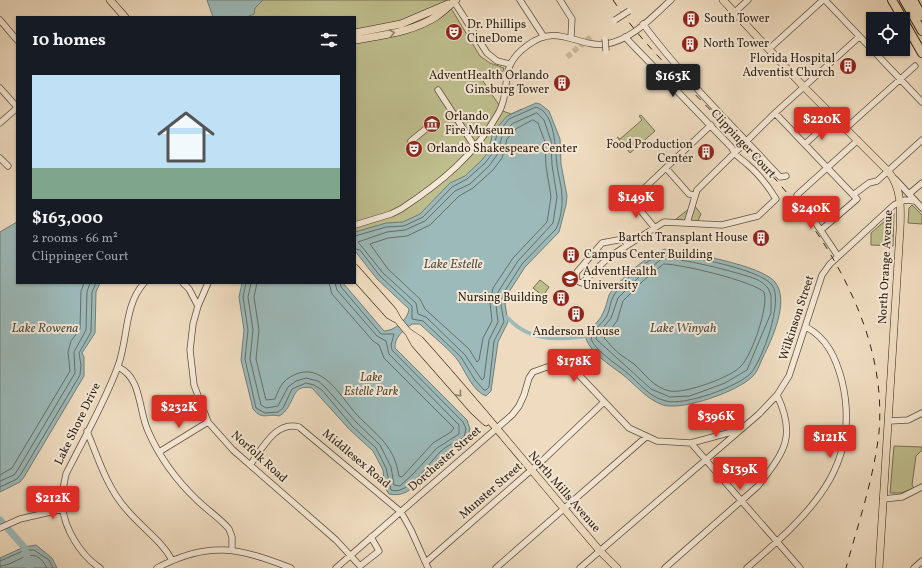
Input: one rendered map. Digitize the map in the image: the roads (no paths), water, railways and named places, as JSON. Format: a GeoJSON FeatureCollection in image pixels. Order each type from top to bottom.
{"type":"FeatureCollection","features":[{"type":"Feature","properties":{"kind":"highway"},"geometry":{"type":"LineString","coordinates":[[892,0],[899,12]]}},
{"type":"Feature","properties":{"kind":"highway"},"geometry":{"type":"LineString","coordinates":[[904,0],[922,31]]}},
{"type":"Feature","properties":{"kind":"highway"},"geometry":{"type":"LineString","coordinates":[[913,0],[922,16]]}},
{"type":"Feature","properties":{"kind":"highway"},"geometry":{"type":"LineString","coordinates":[[910,32],[922,53]]}},
{"type":"Feature","properties":{"kind":"main road"},"geometry":{"type":"LineString","coordinates":[[110,0],[124,16]]}},
{"type":"Feature","properties":{"kind":"main road","name":"North Orange Avenue"},"geometry":{"type":"LineString","coordinates":[[723,0],[890,174],[900,202],[900,230],[879,568]]}},
{"type":"Feature","properties":{"kind":"main road"},"geometry":{"type":"LineString","coordinates":[[356,37],[401,24],[454,1]]}},
{"type":"Feature","properties":{"kind":"main road","name":"North Mills Avenue"},"geometry":{"type":"LineString","coordinates":[[356,269],[394,311],[398,320],[408,332],[415,344],[474,411],[495,430],[600,551],[617,568]]}},
{"type":"Feature","properties":{"kind":"main road","name":"North Mills Avenue"},"geometry":{"type":"LineString","coordinates":[[356,278],[388,315],[398,320]]}},
{"type":"Feature","properties":{"kind":"street"},"geometry":{"type":"LineString","coordinates":[[520,0],[544,37]]}},
{"type":"Feature","properties":{"kind":"street"},"geometry":{"type":"LineString","coordinates":[[560,0],[572,19],[571,37]]}},
{"type":"Feature","properties":{"kind":"street"},"geometry":{"type":"LineString","coordinates":[[735,12],[748,0]]}},
{"type":"Feature","properties":{"kind":"street"},"geometry":{"type":"LineString","coordinates":[[769,48],[824,0],[922,102]]}},
{"type":"Feature","properties":{"kind":"street"},"geometry":{"type":"LineString","coordinates":[[454,1],[487,53],[497,61],[510,64]]}},
{"type":"Feature","properties":{"kind":"street"},"geometry":{"type":"LineString","coordinates":[[356,225],[391,214],[406,206],[456,169],[475,147],[502,107],[507,73],[510,64],[514,58],[528,45],[544,37],[560,35],[597,44],[617,41],[626,37],[643,24],[668,1]]}},
{"type":"Feature","properties":{"kind":"street"},"geometry":{"type":"LineString","coordinates":[[615,20],[629,11]]}},
{"type":"Feature","properties":{"kind":"street"},"geometry":{"type":"LineString","coordinates":[[0,20],[16,39]]}},
{"type":"Feature","properties":{"kind":"street"},"geometry":{"type":"LineString","coordinates":[[643,24],[669,57],[780,177],[786,176]]}},
{"type":"Feature","properties":{"kind":"street","name":"Clippinger Court"},"geometry":{"type":"LineString","coordinates":[[626,37],[711,125],[734,152],[764,181],[776,198],[762,213],[753,218],[717,226],[687,223]]}},
{"type":"Feature","properties":{"kind":"street"},"geometry":{"type":"LineString","coordinates":[[628,244],[623,239],[602,243],[577,272],[577,281],[582,283],[586,281],[598,266],[654,227],[664,222],[671,221],[687,223],[694,195],[697,190],[775,112],[859,37]]}},
{"type":"Feature","properties":{"kind":"street"},"geometry":{"type":"LineString","coordinates":[[605,39],[606,51]]}},
{"type":"Feature","properties":{"kind":"street"},"geometry":{"type":"LineString","coordinates":[[846,128],[914,66]]}},
{"type":"Feature","properties":{"kind":"street"},"geometry":{"type":"LineString","coordinates":[[0,88],[16,106]]}},
{"type":"Feature","properties":{"kind":"street"},"geometry":{"type":"LineString","coordinates":[[438,90],[475,147]]}},
{"type":"Feature","properties":{"kind":"street"},"geometry":{"type":"LineString","coordinates":[[0,123],[16,108]]}},
{"type":"Feature","properties":{"kind":"street"},"geometry":{"type":"LineString","coordinates":[[775,112],[855,197]]}},
{"type":"Feature","properties":{"kind":"street"},"geometry":{"type":"LineString","coordinates":[[805,144],[827,124]]}},
{"type":"Feature","properties":{"kind":"street"},"geometry":{"type":"LineString","coordinates":[[654,227],[632,200],[711,125]]}},
{"type":"Feature","properties":{"kind":"street"},"geometry":{"type":"LineString","coordinates":[[411,141],[427,128]]}},
{"type":"Feature","properties":{"kind":"street"},"geometry":{"type":"LineString","coordinates":[[838,256],[797,195],[858,140]]}},
{"type":"Feature","properties":{"kind":"street"},"geometry":{"type":"LineString","coordinates":[[821,230],[869,183],[873,183],[890,174],[922,140]]}},
{"type":"Feature","properties":{"kind":"street"},"geometry":{"type":"LineString","coordinates":[[0,158],[8,166]]}},
{"type":"Feature","properties":{"kind":"street"},"geometry":{"type":"LineString","coordinates":[[668,166],[689,194],[694,195]]}},
{"type":"Feature","properties":{"kind":"street"},"geometry":{"type":"LineString","coordinates":[[890,174],[922,208]]}},
{"type":"Feature","properties":{"kind":"street"},"geometry":{"type":"LineString","coordinates":[[909,194],[922,182]]}},
{"type":"Feature","properties":{"kind":"street"},"geometry":{"type":"LineString","coordinates":[[900,202],[909,199],[915,201]]}},
{"type":"Feature","properties":{"kind":"street","name":"Wilkinson Street"},"geometry":{"type":"LineString","coordinates":[[580,568],[759,414],[777,395],[794,365],[822,276],[830,264],[838,256],[885,213],[900,202]]}},
{"type":"Feature","properties":{"kind":"street","name":"Lake Shore Drive"},"geometry":{"type":"LineString","coordinates":[[100,568],[93,563],[80,548],[70,532],[63,509],[63,490],[66,474],[118,367],[132,303],[136,293],[143,284]]}},
{"type":"Feature","properties":{"kind":"street"},"geometry":{"type":"LineString","coordinates":[[185,284],[198,306]]}},
{"type":"Feature","properties":{"kind":"street","name":"Norfolk Road"},"geometry":{"type":"LineString","coordinates":[[208,284],[198,306],[193,324],[190,365],[194,385],[208,422],[233,450],[336,540],[350,556]]}},
{"type":"Feature","properties":{"kind":"street"},"geometry":{"type":"LineString","coordinates":[[747,568],[798,523],[818,500],[836,466],[846,435],[847,411],[845,395],[835,361],[822,338],[806,327]]}},
{"type":"Feature","properties":{"kind":"street"},"geometry":{"type":"LineString","coordinates":[[118,367],[129,373],[134,380],[147,430],[159,452],[183,485],[229,529],[232,537],[232,549]]}},
{"type":"Feature","properties":{"kind":"street","name":"Dorchester Street"},"geometry":{"type":"LineString","coordinates":[[336,568],[495,430],[519,406],[529,378],[533,372],[547,367],[558,368]]}},
{"type":"Feature","properties":{"kind":"street","name":"Wilkinson Street"},"geometry":{"type":"LineString","coordinates":[[558,368],[570,370],[580,376],[629,428],[657,441],[691,443],[739,430]]}},
{"type":"Feature","properties":{"kind":"street"},"geometry":{"type":"LineString","coordinates":[[665,568],[742,501],[758,486],[770,470],[781,452],[788,436],[784,410],[777,395]]}},
{"type":"Feature","properties":{"kind":"street","name":"Munster Street"},"geometry":{"type":"LineString","coordinates":[[426,562],[531,471],[604,402]]}},
{"type":"Feature","properties":{"kind":"street"},"geometry":{"type":"LineString","coordinates":[[888,421],[908,420],[922,413]]}},
{"type":"Feature","properties":{"kind":"street"},"geometry":{"type":"LineString","coordinates":[[159,452],[208,422]]}},
{"type":"Feature","properties":{"kind":"street","name":"Middlesex Road"},"geometry":{"type":"LineString","coordinates":[[250,465],[280,429],[292,425],[299,427],[401,512],[428,568]]}},
{"type":"Feature","properties":{"kind":"street"},"geometry":{"type":"LineString","coordinates":[[87,431],[115,496],[126,510],[161,544],[172,560]]}},
{"type":"Feature","properties":{"kind":"street"},"geometry":{"type":"LineString","coordinates":[[496,568],[646,437]]}},
{"type":"Feature","properties":{"kind":"street"},"geometry":{"type":"LineString","coordinates":[[691,443],[800,568]]}},
{"type":"Feature","properties":{"kind":"street"},"geometry":{"type":"LineString","coordinates":[[883,499],[902,497],[922,487]]}},
{"type":"Feature","properties":{"kind":"street"},"geometry":{"type":"LineString","coordinates":[[3,526],[63,509]]}},
{"type":"Feature","properties":{"kind":"street"},"geometry":{"type":"LineString","coordinates":[[350,556],[360,566],[379,551],[371,538]]}},
{"type":"Feature","properties":{"kind":"street"},"geometry":{"type":"LineString","coordinates":[[157,568],[172,560],[208,550],[232,549],[262,557],[291,568]]}},
{"type":"Feature","properties":{"kind":"street"},"geometry":{"type":"LineString","coordinates":[[914,568],[922,561]]}},
{"type":"Feature","properties":{"kind":"street"},"geometry":{"type":"LineString","coordinates":[[426,562],[431,568]]}},
{"type":"Feature","properties":{"kind":"water"},"geometry":{"type":"Polygon","coordinates":[[[207,0],[263,0],[255,8],[254,14],[249,16],[213,16],[207,0]]]}},
{"type":"Feature","properties":{"kind":"water","name":"Lake Estelle"},"geometry":{"type":"Polygon","coordinates":[[[536,103],[540,104],[549,111],[560,139],[561,164],[567,196],[559,232],[525,267],[507,295],[505,304],[508,322],[498,342],[491,391],[486,396],[477,390],[459,362],[451,353],[420,324],[412,324],[403,331],[396,340],[395,348],[467,420],[470,429],[467,439],[444,454],[413,487],[398,495],[389,494],[385,488],[383,470],[373,451],[349,429],[312,388],[306,387],[298,390],[289,406],[279,416],[262,416],[256,413],[253,409],[241,360],[244,330],[239,297],[242,284],[344,284],[384,331],[388,331],[396,327],[406,317],[409,309],[377,279],[356,252],[356,232],[386,223],[403,222],[420,214],[450,183],[465,176],[482,160],[488,152],[493,132],[507,116],[536,103]]]}},
{"type":"Feature","properties":{"kind":"water","name":"Lake Rowena"},"geometry":{"type":"Polygon","coordinates":[[[16,223],[16,284],[100,284],[96,292],[95,333],[82,353],[84,357],[84,376],[24,477],[20,482],[0,492],[0,232],[16,223]]]}},
{"type":"Feature","properties":{"kind":"water","name":"Lake Winyah"},"geometry":{"type":"Polygon","coordinates":[[[666,249],[691,253],[741,265],[755,270],[775,282],[781,299],[775,330],[758,369],[753,376],[736,388],[724,393],[697,402],[672,406],[663,405],[651,399],[592,350],[586,339],[589,332],[601,317],[609,295],[613,289],[626,275],[644,261],[652,255],[666,249]]]}},
{"type":"Feature","properties":{"kind":"water"},"geometry":{"type":"Polygon","coordinates":[[[36,545],[52,558],[57,568],[0,568],[0,558],[24,547],[36,545]]]}},
{"type":"Feature","properties":{"kind":"waterway"},"geometry":{"type":"LineString","coordinates":[[507,317],[516,325],[534,335],[554,338],[587,336]]}},
{"type":"Feature","properties":{"kind":"waterway"},"geometry":{"type":"LineString","coordinates":[[0,520],[24,547],[30,568]]}},
{"type":"Feature","properties":{"kind":"tunnel"},"geometry":{"type":"LineString","coordinates":[[567,57],[593,35]]}},
{"type":"Feature","properties":{"kind":"railway"},"geometry":{"type":"LineString","coordinates":[[613,0],[649,46],[759,161],[799,208],[817,232],[833,258],[860,313],[876,372],[880,402],[879,432],[870,484],[846,568]]}},
{"type":"Feature","properties":{"kind":"place","name":"South Tower"},"geometry":{"type":"Point","coordinates":[691,19]}},
{"type":"Feature","properties":{"kind":"place","name":"Dr. Phillips CineDome"},"geometry":{"type":"Point","coordinates":[454,32]}},
{"type":"Feature","properties":{"kind":"place","name":"North Tower"},"geometry":{"type":"Point","coordinates":[690,44]}},
{"type":"Feature","properties":{"kind":"place","name":"Florida Hospital Adventist Church"},"geometry":{"type":"Point","coordinates":[848,66]}},
{"type":"Feature","properties":{"kind":"place","name":"AdventHealth Orlando Ginsburg Tower"},"geometry":{"type":"Point","coordinates":[562,83]}},
{"type":"Feature","properties":{"kind":"place","name":"Orlando Fire Museum"},"geometry":{"type":"Point","coordinates":[432,124]}},
{"type":"Feature","properties":{"kind":"place","name":"Orlando Shakespeare Center"},"geometry":{"type":"Point","coordinates":[414,149]}},
{"type":"Feature","properties":{"kind":"place","name":"Food Production Center"},"geometry":{"type":"Point","coordinates":[706,152]}},
{"type":"Feature","properties":{"kind":"place","name":"Bartch Transplant House"},"geometry":{"type":"Point","coordinates":[761,238]}},
{"type":"Feature","properties":{"kind":"place","name":"Campus Center Building"},"geometry":{"type":"Point","coordinates":[571,255]}},
{"type":"Feature","properties":{"kind":"place","name":"AdventHealth University"},"geometry":{"type":"Point","coordinates":[570,279]}},
{"type":"Feature","properties":{"kind":"place","name":"Nursing Building"},"geometry":{"type":"Point","coordinates":[561,298]}},
{"type":"Feature","properties":{"kind":"place","name":"Anderson House"},"geometry":{"type":"Point","coordinates":[576,314]}},
{"type":"Feature","properties":{"kind":"park label","name":"Lake Estelle Park"},"geometry":{"type":"Point","coordinates":[371,385]}}]}
